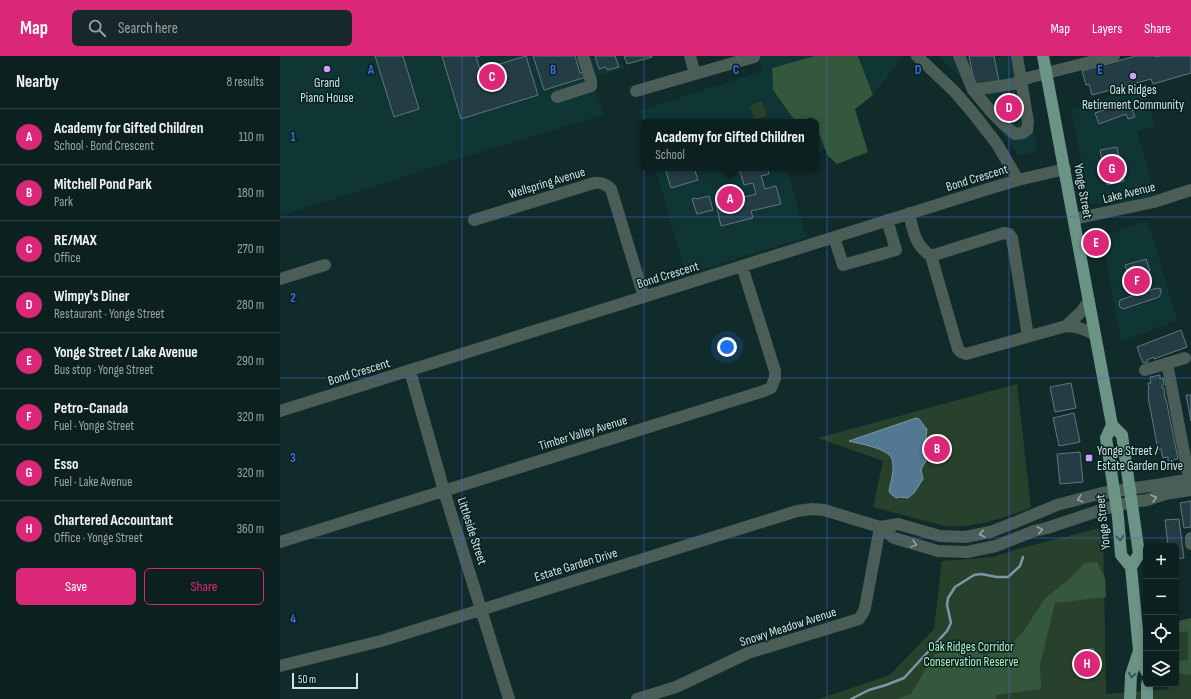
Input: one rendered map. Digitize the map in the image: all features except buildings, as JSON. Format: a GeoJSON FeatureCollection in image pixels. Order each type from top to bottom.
{"type":"FeatureCollection","features":[{"type":"Feature","properties":{"kind":"main road","name":"Yonge Street"},"geometry":{"type":"LineString","coordinates":[[1043,56],[1112,425],[1122,436],[1139,554],[1131,567]]}},
{"type":"Feature","properties":{"kind":"main road","name":"Yonge Street"},"geometry":{"type":"LineString","coordinates":[[1112,425],[1106,438],[1116,506],[1121,555],[1131,567],[1139,652],[1143,663]]}},
{"type":"Feature","properties":{"kind":"main road","name":"Yonge Street"},"geometry":{"type":"LineString","coordinates":[[1130,699],[1131,675],[1139,652]]}},
{"type":"Feature","properties":{"kind":"main road"},"geometry":{"type":"LineString","coordinates":[[1147,687],[1147,699]]}},
{"type":"Feature","properties":{"kind":"street"},"geometry":{"type":"LineString","coordinates":[[557,97],[591,86],[591,81],[583,56]]}},
{"type":"Feature","properties":{"kind":"street"},"geometry":{"type":"LineString","coordinates":[[690,56],[695,74]]}},
{"type":"Feature","properties":{"kind":"street"},"geometry":{"type":"LineString","coordinates":[[917,56],[954,91],[972,113],[997,144],[1018,180]]}},
{"type":"Feature","properties":{"kind":"street"},"geometry":{"type":"LineString","coordinates":[[959,56],[974,90],[993,114],[1015,134],[1023,133],[1027,130],[1028,122],[1017,56]]}},
{"type":"Feature","properties":{"kind":"street"},"geometry":{"type":"LineString","coordinates":[[974,90],[1013,84],[1021,80],[1114,56]]}},
{"type":"Feature","properties":{"kind":"street"},"geometry":{"type":"LineString","coordinates":[[636,91],[754,57]]}},
{"type":"Feature","properties":{"kind":"street","name":"Bond Crescent"},"geometry":{"type":"LineString","coordinates":[[280,411],[909,213],[1018,180],[1064,169]]}},
{"type":"Feature","properties":{"kind":"street","name":"Wellspring Avenue"},"geometry":{"type":"LineString","coordinates":[[474,220],[600,182],[611,189],[644,297]]}},
{"type":"Feature","properties":{"kind":"street","name":"Lake Avenue"},"geometry":{"type":"LineString","coordinates":[[1074,219],[1154,202],[1191,190]]}},
{"type":"Feature","properties":{"kind":"street"},"geometry":{"type":"LineString","coordinates":[[909,213],[918,244],[924,252],[931,256],[958,349],[961,352],[966,354],[1066,326],[1076,326],[1095,335]]}},
{"type":"Feature","properties":{"kind":"street"},"geometry":{"type":"LineString","coordinates":[[834,237],[843,265],[896,250],[887,220]]}},
{"type":"Feature","properties":{"kind":"street"},"geometry":{"type":"LineString","coordinates":[[931,256],[1004,233],[1009,234],[1012,238],[1028,336]]}},
{"type":"Feature","properties":{"kind":"street"},"geometry":{"type":"LineString","coordinates":[[280,279],[325,265]]}},
{"type":"Feature","properties":{"kind":"street","name":"Timber Valley Avenue"},"geometry":{"type":"LineString","coordinates":[[280,542],[771,388],[775,378],[775,371],[742,266]]}},
{"type":"Feature","properties":{"kind":"street"},"geometry":{"type":"LineString","coordinates":[[1066,326],[1081,312],[1089,301]]}},
{"type":"Feature","properties":{"kind":"street"},"geometry":{"type":"LineString","coordinates":[[1145,370],[1185,358]]}},
{"type":"Feature","properties":{"kind":"street"},"geometry":{"type":"LineString","coordinates":[[1167,363],[1190,482]]}},
{"type":"Feature","properties":{"kind":"street","name":"Littleside Street"},"geometry":{"type":"LineString","coordinates":[[410,371],[444,491],[509,699]]}},
{"type":"Feature","properties":{"kind":"street","name":"Estate Garden Drive"},"geometry":{"type":"LineString","coordinates":[[280,666],[381,641],[797,511],[812,509],[824,510],[880,526],[898,524],[940,536],[965,537],[990,532],[1058,505],[1102,493],[1164,484],[1190,482]]}},
{"type":"Feature","properties":{"kind":"street","name":"Estate Garden Drive"},"geometry":{"type":"LineString","coordinates":[[880,526],[894,538],[938,550],[967,552],[996,546],[1034,531],[1116,506],[1147,500],[1166,494],[1190,482]]}},
{"type":"Feature","properties":{"kind":"street"},"geometry":{"type":"LineString","coordinates":[[1058,505],[1064,522]]}},
{"type":"Feature","properties":{"kind":"street","name":"Snowy Meadow Avenue"},"geometry":{"type":"LineString","coordinates":[[637,699],[676,687],[748,653],[859,619],[865,608],[880,526]]}},
{"type":"Feature","properties":{"kind":"street"},"geometry":{"type":"LineString","coordinates":[[1191,538],[1191,544]]}},
{"type":"Feature","properties":{"kind":"shaded area"},"geometry":{"type":"Polygon","coordinates":[[[280,56],[620,56],[624,68],[592,78],[604,115],[464,157],[281,216],[280,56]]]}},
{"type":"Feature","properties":{"kind":"shaded area"},"geometry":{"type":"Polygon","coordinates":[[[758,56],[815,56],[772,68],[773,90],[794,119],[641,119],[639,111],[762,71],[758,56]]]}},
{"type":"Feature","properties":{"kind":"shaded area"},"geometry":{"type":"Polygon","coordinates":[[[858,56],[904,56],[873,95],[858,56]]]}},
{"type":"Feature","properties":{"kind":"shaded area"},"geometry":{"type":"Polygon","coordinates":[[[939,56],[1023,56],[1037,152],[1019,156],[957,74],[939,56]]]}},
{"type":"Feature","properties":{"kind":"shaded area"},"geometry":{"type":"Polygon","coordinates":[[[1143,87],[1156,126],[1137,132],[1156,195],[1117,204],[1090,204],[1071,109],[1143,87]]]}},
{"type":"Feature","properties":{"kind":"shaded area"},"geometry":{"type":"Polygon","coordinates":[[[819,133],[826,150],[819,152],[819,133]]]}},
{"type":"Feature","properties":{"kind":"shaded area"},"geometry":{"type":"Polygon","coordinates":[[[656,171],[788,171],[806,237],[686,275],[656,171]]]}},
{"type":"Feature","properties":{"kind":"shaded area"},"geometry":{"type":"Polygon","coordinates":[[[1146,221],[1151,231],[1177,320],[1121,342],[1102,236],[1146,221]]]}},
{"type":"Feature","properties":{"kind":"shaded area"},"geometry":{"type":"Polygon","coordinates":[[[918,418],[927,429],[925,446],[926,461],[921,469],[923,479],[914,493],[908,498],[896,498],[889,491],[893,467],[892,459],[889,455],[879,449],[849,441],[918,418]]]}},
{"type":"Feature","properties":{"kind":"green space"},"geometry":{"type":"Polygon","coordinates":[[[815,56],[858,56],[873,95],[855,109],[868,152],[837,164],[828,156],[819,134],[819,119],[813,119],[812,117],[806,119],[794,119],[773,90],[772,68],[815,56]]]}},
{"type":"Feature","properties":{"kind":"green space"},"geometry":{"type":"Polygon","coordinates":[[[762,101],[767,115],[755,119],[750,106],[762,101]]]}},
{"type":"Feature","properties":{"kind":"green space"},"geometry":{"type":"Polygon","coordinates":[[[1017,384],[1031,508],[989,522],[945,526],[873,507],[883,461],[818,438],[1017,384]]]}},
{"type":"Feature","properties":{"kind":"green space","name":"Oak Ridges Corridor Conservation Reserve"},"geometry":{"type":"Polygon","coordinates":[[[1103,527],[1106,694],[1179,687],[1179,621],[1191,621],[1191,699],[819,699],[890,675],[934,629],[942,561],[994,557],[1014,550],[1103,527]]]}},
{"type":"Feature","properties":{"kind":"green space","name":"Oak Ridges Corridor Conservation Reserve"},"geometry":{"type":"Polygon","coordinates":[[[1097,562],[1105,578],[1106,597],[1055,603],[1040,665],[1041,689],[996,695],[996,699],[898,699],[911,694],[934,655],[943,649],[948,643],[962,643],[978,646],[978,653],[983,655],[1005,651],[1023,632],[1045,598],[1067,581],[1085,563],[1097,562]]]}},
{"type":"Feature","properties":{"kind":"green space"},"geometry":{"type":"Polygon","coordinates":[[[1191,618],[1191,675],[1179,673],[1179,661],[1188,660],[1188,631],[1179,633],[1179,621],[1191,618]]]}},
{"type":"Feature","properties":{"kind":"waterway"},"geometry":{"type":"LineString","coordinates":[[851,699],[869,690],[904,678],[947,631],[951,623],[947,605],[948,598],[955,587],[974,575],[981,574],[997,577],[1008,577],[1020,566],[1023,557]]}},
{"type":"Feature","properties":{"kind":"place","name":"Grand Piano House"},"geometry":{"type":"Point","coordinates":[327,69]}},
{"type":"Feature","properties":{"kind":"place","name":"Oak Ridges Retirement Community"},"geometry":{"type":"Point","coordinates":[1133,76]}},
{"type":"Feature","properties":{"kind":"place","name":"RE/MAX"},"geometry":{"type":"Point","coordinates":[492,77]}},
{"type":"Feature","properties":{"kind":"place","name":"Wimpy's Diner"},"geometry":{"type":"Point","coordinates":[1009,108]}},
{"type":"Feature","properties":{"kind":"place","name":"Esso"},"geometry":{"type":"Point","coordinates":[1112,169]}},
{"type":"Feature","properties":{"kind":"place","name":"Academy for Gifted Children"},"geometry":{"type":"Point","coordinates":[730,199]}},
{"type":"Feature","properties":{"kind":"place","name":"Yonge Street / Lake Avenue"},"geometry":{"type":"Point","coordinates":[1096,243]}},
{"type":"Feature","properties":{"kind":"place","name":"Petro-Canada"},"geometry":{"type":"Point","coordinates":[1137,281]}},
{"type":"Feature","properties":{"kind":"place","name":"Mitchell Pond Park"},"geometry":{"type":"Point","coordinates":[937,449]}},
{"type":"Feature","properties":{"kind":"place","name":"Yonge Street / Estate Garden Drive"},"geometry":{"type":"Point","coordinates":[1089,458]}},
{"type":"Feature","properties":{"kind":"place","name":"Chartered Accountant"},"geometry":{"type":"Point","coordinates":[1087,664]}}]}
